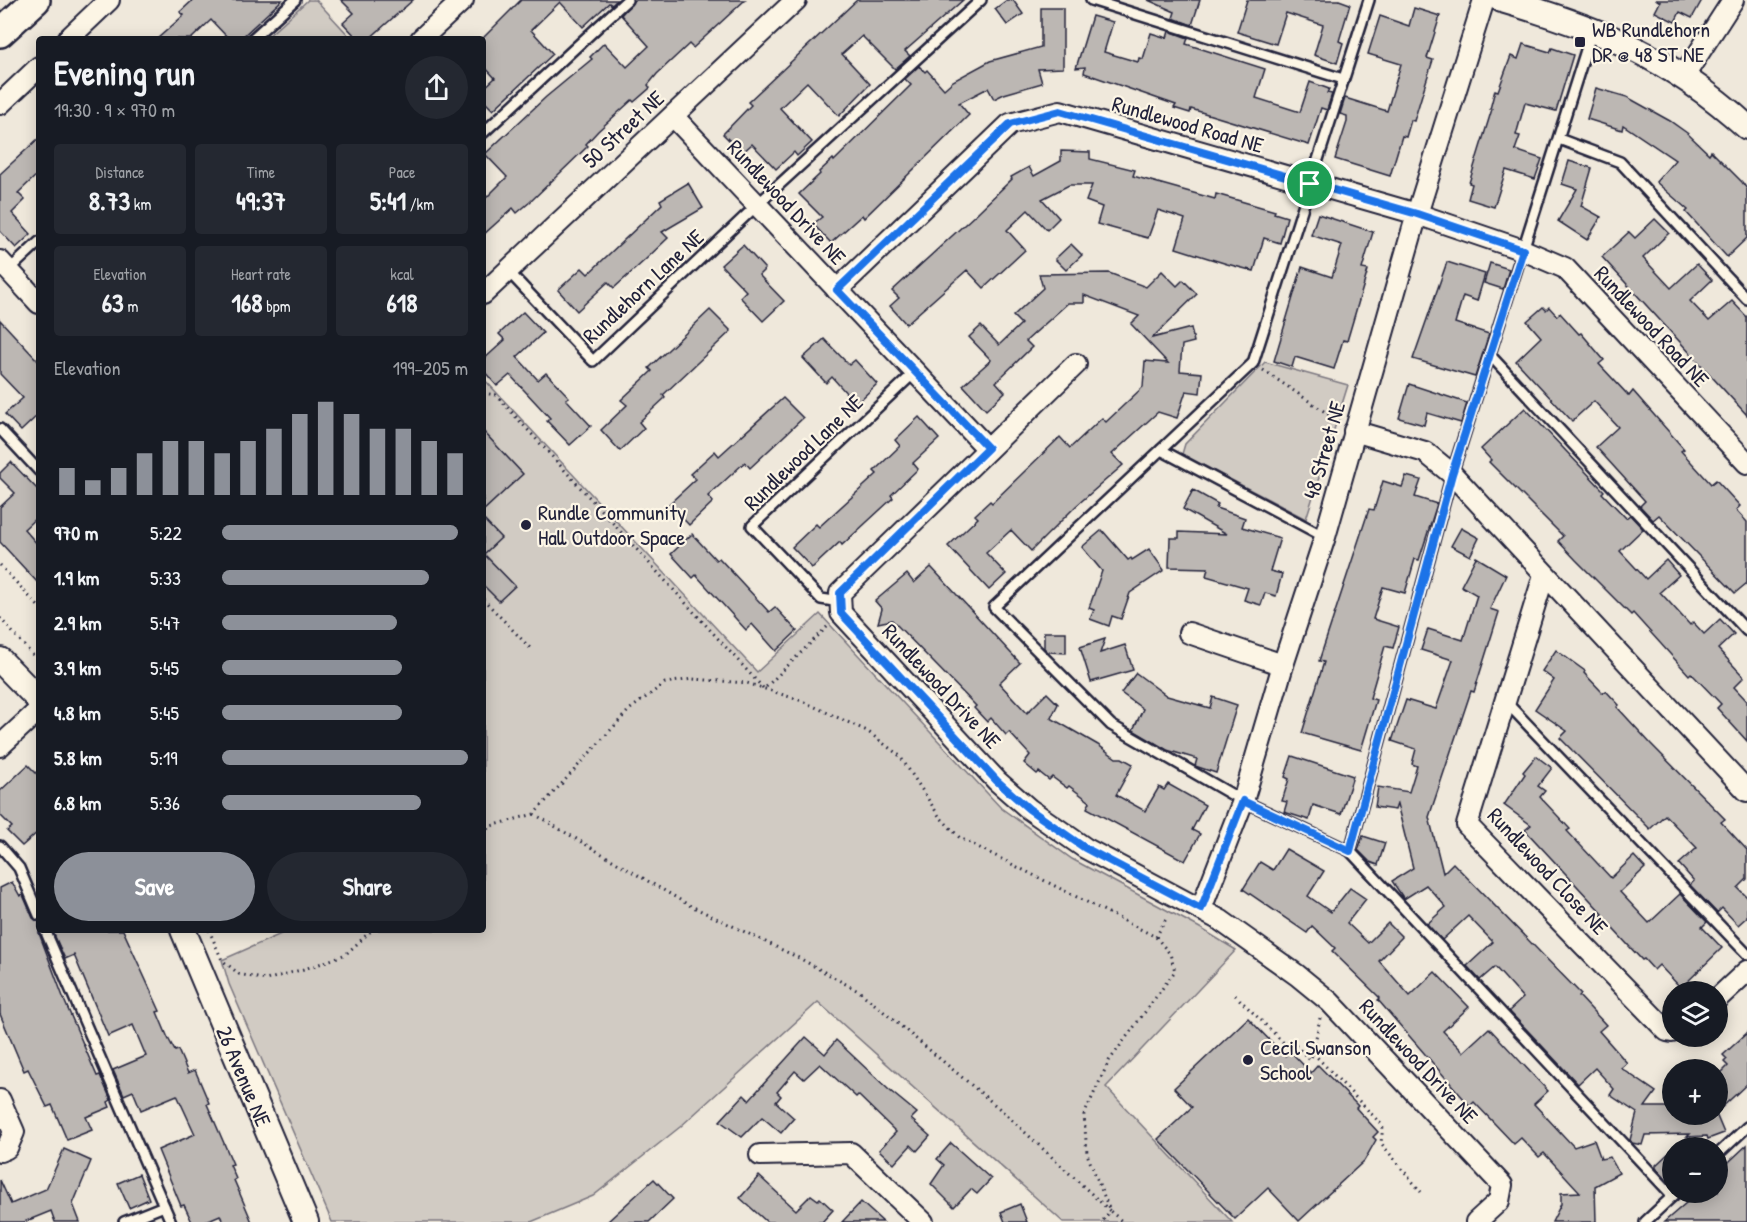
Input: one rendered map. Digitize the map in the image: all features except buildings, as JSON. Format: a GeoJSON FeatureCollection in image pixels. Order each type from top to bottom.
{"type":"FeatureCollection","features":[{"type":"Feature","properties":{"kind":"main road"},"geometry":{"type":"LineString","coordinates":[[0,33],[36,0]]}},
{"type":"Feature","properties":{"kind":"street"},"geometry":{"type":"LineString","coordinates":[[71,36],[109,0]]}},
{"type":"Feature","properties":{"kind":"street"},"geometry":{"type":"LineString","coordinates":[[424,36],[462,0]]}},
{"type":"Feature","properties":{"kind":"street","name":"50 Street NE"},"geometry":{"type":"LineString","coordinates":[[486,291],[796,0]]}},
{"type":"Feature","properties":{"kind":"street","name":"48 Street NE"},"geometry":{"type":"LineString","coordinates":[[1201,909],[1243,801],[1283,665],[1325,537],[1417,214],[1484,0]]}},
{"type":"Feature","properties":{"kind":"street"},"geometry":{"type":"LineString","coordinates":[[1502,0],[1593,28],[1645,53],[1684,76],[1747,127]]}},
{"type":"Feature","properties":{"kind":"street"},"geometry":{"type":"LineString","coordinates":[[1684,76],[1733,0]]}},
{"type":"Feature","properties":{"kind":"street"},"geometry":{"type":"LineString","coordinates":[[0,104],[36,70]]}},
{"type":"Feature","properties":{"kind":"street","name":"Rundlewood Road NE"},"geometry":{"type":"LineString","coordinates":[[837,290],[1010,124],[1060,111],[1417,214],[1523,250],[1565,267],[1747,463]]}},
{"type":"Feature","properties":{"kind":"street","name":"Rundlewood Drive NE"},"geometry":{"type":"LineString","coordinates":[[673,116],[988,448]]}},
{"type":"Feature","properties":{"kind":"street"},"geometry":{"type":"LineString","coordinates":[[4,265],[36,300]]}},
{"type":"Feature","properties":{"kind":"street"},"geometry":{"type":"LineString","coordinates":[[841,608],[840,593],[1076,364]]}},
{"type":"Feature","properties":{"kind":"street"},"geometry":{"type":"LineString","coordinates":[[1354,431],[1425,452],[1452,474],[1747,791]]}},
{"type":"Feature","properties":{"kind":"street","name":"Rundlewood Close NE"},"geometry":{"type":"LineString","coordinates":[[1544,575],[1467,825],[1662,1026]]}},
{"type":"Feature","properties":{"kind":"street","name":"Rundlewood Drive NE"},"geometry":{"type":"LineString","coordinates":[[841,608],[997,781],[1029,809],[1085,848],[1201,909],[1274,958],[1330,1002],[1502,1185],[1499,1201],[1476,1222]]}},
{"type":"Feature","properties":{"kind":"street"},"geometry":{"type":"LineString","coordinates":[[1189,633],[1283,665]]}},
{"type":"Feature","properties":{"kind":"street"},"geometry":{"type":"LineString","coordinates":[[0,660],[36,697]]}},
{"type":"Feature","properties":{"kind":"street"},"geometry":{"type":"LineString","coordinates":[[0,746],[36,713]]}},
{"type":"Feature","properties":{"kind":"street","name":"26 Avenue NE"},"geometry":{"type":"LineString","coordinates":[[184,933],[306,1222]]}},
{"type":"Feature","properties":{"kind":"street"},"geometry":{"type":"LineString","coordinates":[[1728,989],[1747,971]]}},
{"type":"Feature","properties":{"kind":"street"},"geometry":{"type":"LineString","coordinates":[[0,1100],[14,1132],[7,1148],[0,1151]]}},
{"type":"Feature","properties":{"kind":"street"},"geometry":{"type":"LineString","coordinates":[[760,1155],[851,1154],[923,1222]]}},
{"type":"Feature","properties":{"kind":"lane"},"geometry":{"type":"LineString","coordinates":[[255,36],[295,0]]}},
{"type":"Feature","properties":{"kind":"lane"},"geometry":{"type":"LineString","coordinates":[[486,131],[627,0]]}},
{"type":"Feature","properties":{"kind":"lane"},"geometry":{"type":"LineString","coordinates":[[757,205],[981,0]]}},
{"type":"Feature","properties":{"kind":"lane"},"geometry":{"type":"LineString","coordinates":[[1091,0],[1343,79]]}},
{"type":"Feature","properties":{"kind":"lane"},"geometry":{"type":"LineString","coordinates":[[1368,0],[1253,363],[994,607],[1110,725],[1243,801],[1350,851],[1662,1180]]}},
{"type":"Feature","properties":{"kind":"lane"},"geometry":{"type":"LineString","coordinates":[[1350,851],[1452,474],[1593,28]]}},
{"type":"Feature","properties":{"kind":"lane"},"geometry":{"type":"LineString","coordinates":[[1559,139],[1620,162],[1747,299]]}},
{"type":"Feature","properties":{"kind":"lane","name":"Rundlehorn Lane NE"},"geometry":{"type":"LineString","coordinates":[[508,271],[593,361],[757,205]]}},
{"type":"Feature","properties":{"kind":"lane"},"geometry":{"type":"LineString","coordinates":[[4,265],[36,244]]}},
{"type":"Feature","properties":{"kind":"lane"},"geometry":{"type":"LineString","coordinates":[[1489,354],[1747,631]]}},
{"type":"Feature","properties":{"kind":"lane","name":"Rundlewood Lane NE"},"geometry":{"type":"LineString","coordinates":[[841,608],[821,599],[752,526],[915,372]]}},
{"type":"Feature","properties":{"kind":"lane"},"geometry":{"type":"LineString","coordinates":[[0,429],[36,468]]}},
{"type":"Feature","properties":{"kind":"lane"},"geometry":{"type":"LineString","coordinates":[[1161,450],[1325,537]]}},
{"type":"Feature","properties":{"kind":"lane"},"geometry":{"type":"LineString","coordinates":[[1505,700],[1747,954]]}},
{"type":"Feature","properties":{"kind":"lane"},"geometry":{"type":"LineString","coordinates":[[0,846],[18,867],[36,908]]}},
{"type":"Feature","properties":{"kind":"lane"},"geometry":{"type":"LineString","coordinates":[[46,933],[171,1222]]}},
{"type":"Feature","properties":{"kind":"lane"},"geometry":{"type":"LineString","coordinates":[[1728,1145],[1747,1127]]}},
{"type":"Feature","properties":{"kind":"lane"},"geometry":{"type":"LineString","coordinates":[[1645,1222],[1665,1203]]}},
{"type":"Feature","properties":{"kind":"lane"},"geometry":{"type":"LineString","coordinates":[[124,1222],[164,1206]]}},
{"type":"Feature","properties":{"kind":"path"},"geometry":{"type":"LineString","coordinates":[[1253,363],[1354,431]]}},
{"type":"Feature","properties":{"kind":"path"},"geometry":{"type":"LineString","coordinates":[[486,393],[496,395],[765,689]]}},
{"type":"Feature","properties":{"kind":"path"},"geometry":{"type":"LineString","coordinates":[[0,565],[36,604]]}},
{"type":"Feature","properties":{"kind":"path"},"geometry":{"type":"LineString","coordinates":[[486,603],[531,650]]}},
{"type":"Feature","properties":{"kind":"path"},"geometry":{"type":"LineString","coordinates":[[765,689],[841,608]]}},
{"type":"Feature","properties":{"kind":"path"},"geometry":{"type":"LineString","coordinates":[[0,618],[36,659]]}},
{"type":"Feature","properties":{"kind":"path"},"geometry":{"type":"LineString","coordinates":[[486,830],[491,826],[534,814],[629,710],[665,683],[693,679],[747,683],[802,701],[867,732],[900,756],[939,816],[960,838],[1156,937],[1170,954],[1175,971],[1109,1061],[1084,1115],[1087,1154],[1110,1211]]}},
{"type":"Feature","properties":{"kind":"path"},"geometry":{"type":"LineString","coordinates":[[534,814],[687,904],[801,959],[860,993],[1000,1109],[1123,1222]]}},
{"type":"Feature","properties":{"kind":"path"},"geometry":{"type":"LineString","coordinates":[[1156,937],[1167,917]]}},
{"type":"Feature","properties":{"kind":"path"},"geometry":{"type":"LineString","coordinates":[[210,933],[222,960],[239,974],[266,980],[346,954],[369,933]]}},
{"type":"Feature","properties":{"kind":"path"},"geometry":{"type":"LineString","coordinates":[[1235,995],[1286,1045],[1291,1041],[1310,1060],[1321,1012],[1330,1002]]}},
{"type":"Feature","properties":{"kind":"path"},"geometry":{"type":"LineString","coordinates":[[1313,1053],[1383,1126],[1381,1143],[1421,1192]]}},
{"type":"Feature","properties":{"kind":"path"},"geometry":{"type":"LineString","coordinates":[[1102,1222],[1110,1211]]}},
{"type":"Feature","properties":{"kind":"shaded area"},"geometry":{"type":"Polygon","coordinates":[[[308,0],[316,0],[349,36],[268,36],[308,0]]]}},
{"type":"Feature","properties":{"kind":"shaded area"},"geometry":{"type":"Polygon","coordinates":[[[1265,362],[1348,385],[1306,519],[1182,454],[1185,444],[1265,362]]]}},
{"type":"Feature","properties":{"kind":"shaded area"},"geometry":{"type":"Polygon","coordinates":[[[486,381],[757,672],[820,614],[1001,808],[1072,859],[1236,950],[1106,1087],[1232,1222],[1063,1222],[818,1002],[680,1127],[593,1196],[531,1222],[332,1222],[229,984],[222,960],[283,933],[486,933],[486,381]]]}},
{"type":"Feature","properties":{"kind":"place","name":"WB Rundlehorn DR @ 48 ST NE"},"geometry":{"type":"Point","coordinates":[1580,42]}},
{"type":"Feature","properties":{"kind":"place","name":"Rundle Community Hall Outdoor Space"},"geometry":{"type":"Point","coordinates":[526,525]}},
{"type":"Feature","properties":{"kind":"place","name":"Cecil Swanson School"},"geometry":{"type":"Point","coordinates":[1248,1060]}},
{"type":"Feature","properties":{"kind":"route"},"geometry":{"type":"LineString","coordinates":[[1060,111],[1310,184],[1417,214],[1523,250],[1452,474],[1350,851],[1243,801],[1201,909],[1085,848],[1029,809],[997,781],[841,613],[840,593],[988,448],[837,290],[1010,124],[1060,111]]}}]}
